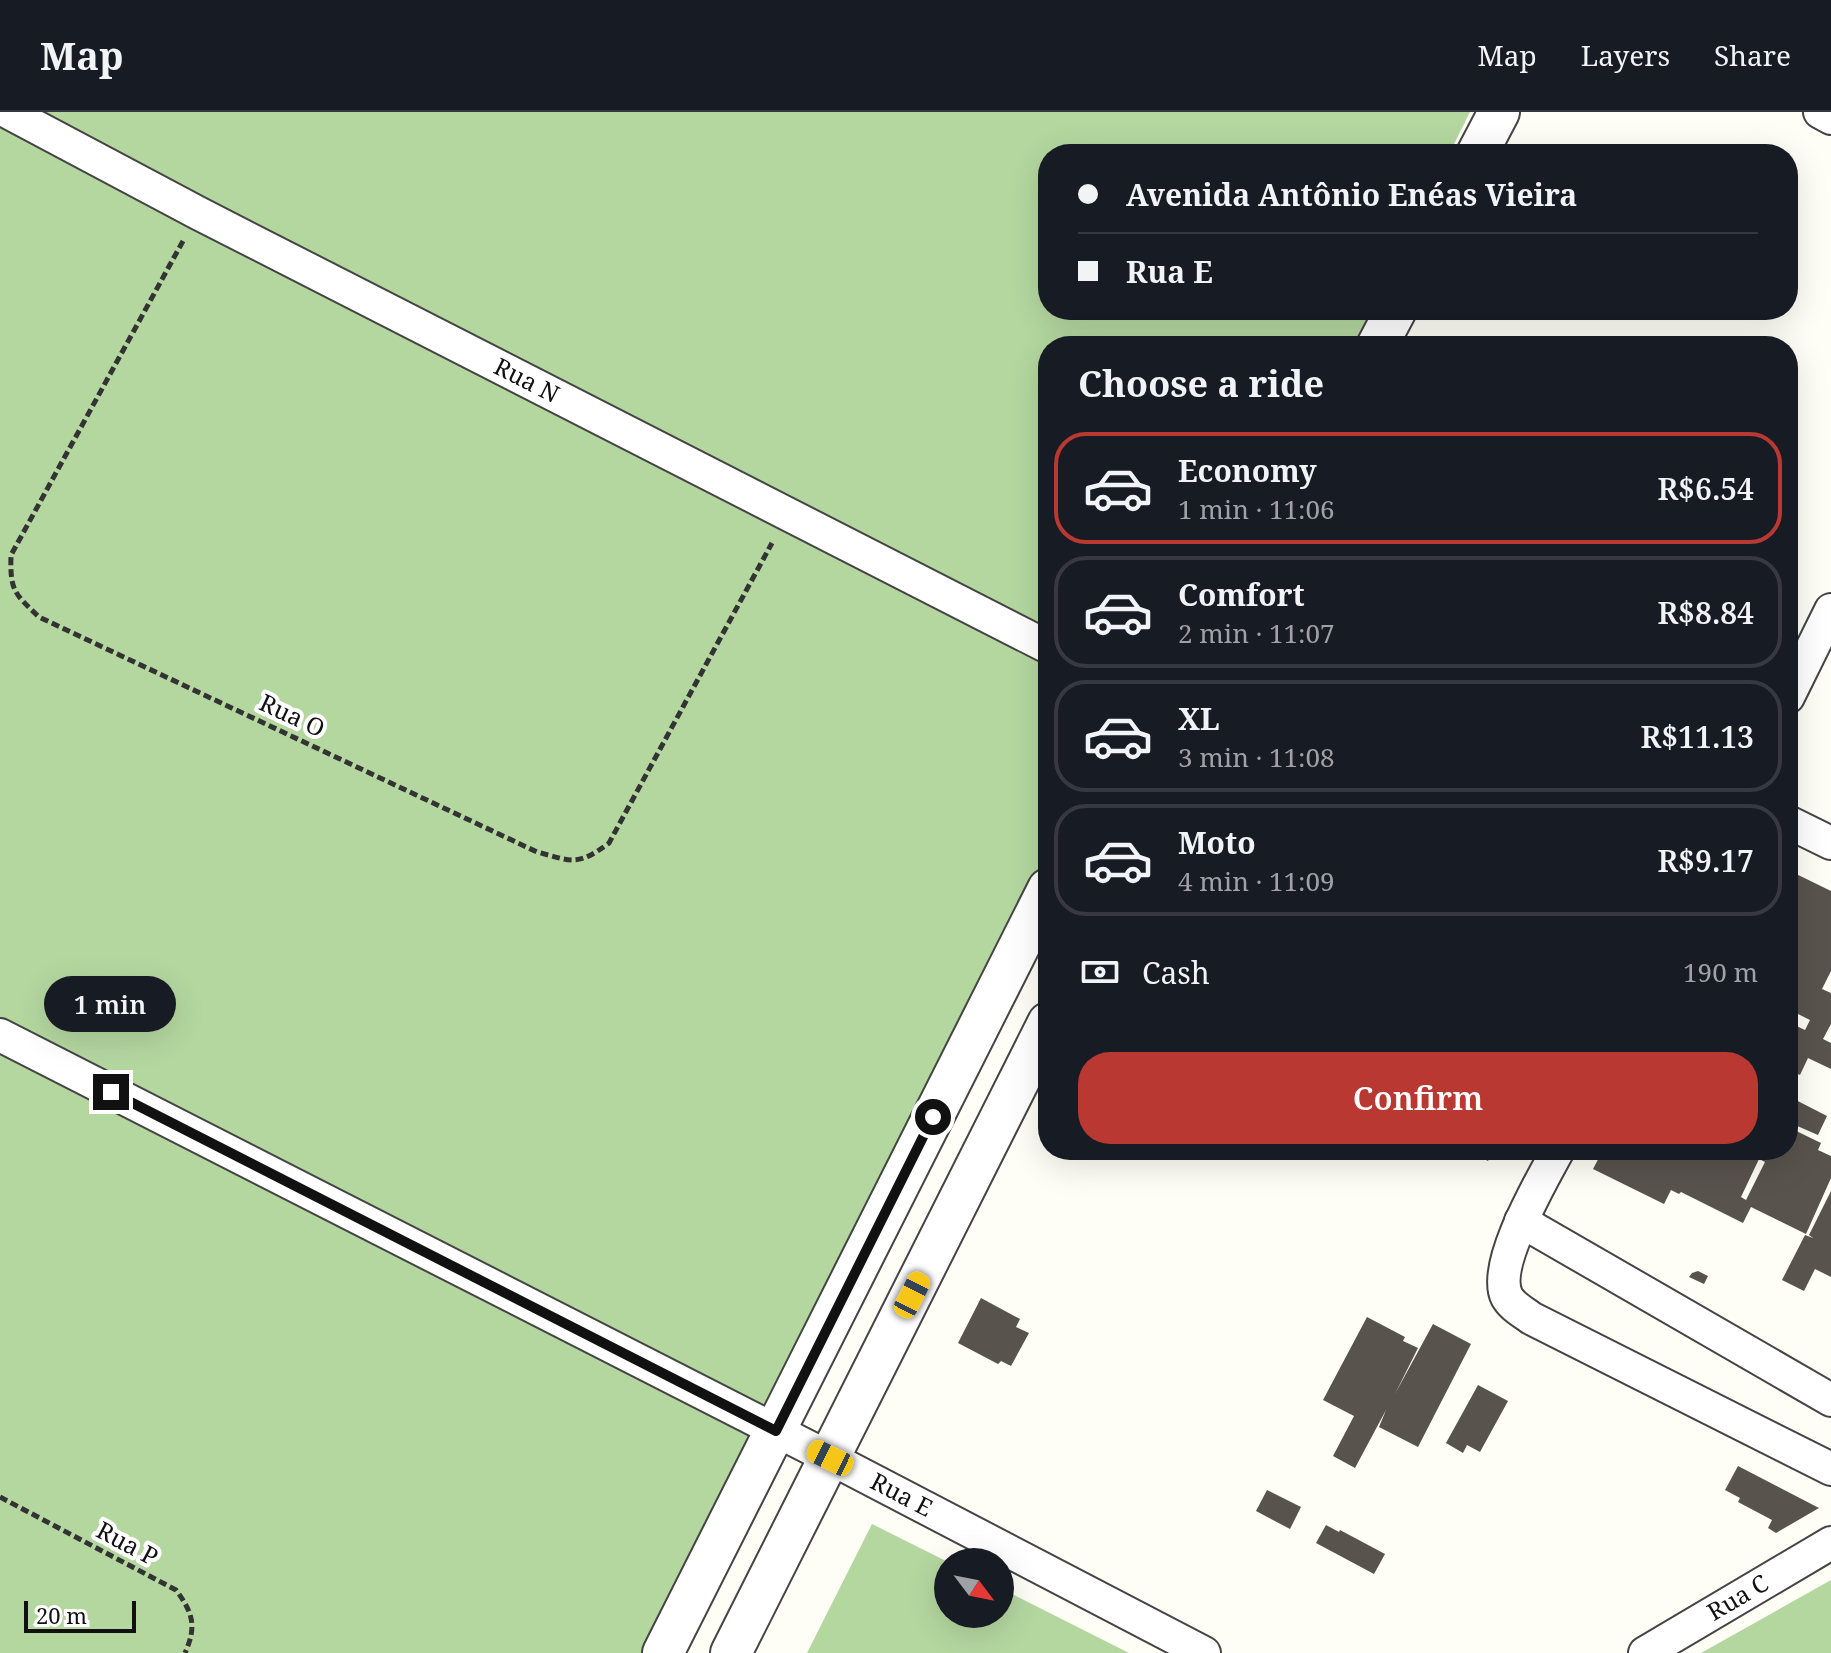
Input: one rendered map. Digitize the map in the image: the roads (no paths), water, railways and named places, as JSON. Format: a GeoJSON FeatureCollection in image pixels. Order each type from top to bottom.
{"type":"FeatureCollection","features":[{"type":"Feature","properties":{"kind":"street","name":"Rua N"},"geometry":{"type":"LineString","coordinates":[[8,112],[198,213],[1038,642]]}},
{"type":"Feature","properties":{"kind":"street"},"geometry":{"type":"LineString","coordinates":[[1482,144],[1499,112]]}},
{"type":"Feature","properties":{"kind":"street"},"geometry":{"type":"LineString","coordinates":[[1820,112],[1831,118]]}},
{"type":"Feature","properties":{"kind":"street"},"geometry":{"type":"LineString","coordinates":[[1798,677],[1831,610]]}},
{"type":"Feature","properties":{"kind":"street"},"geometry":{"type":"LineString","coordinates":[[1798,827],[1831,843]]}},
{"type":"Feature","properties":{"kind":"street"},"geometry":{"type":"LineString","coordinates":[[663,1653],[1038,909]]}},
{"type":"Feature","properties":{"kind":"street","name":"Rua E"},"geometry":{"type":"LineString","coordinates":[[0,1035],[830,1458],[1204,1653]]}},
{"type":"Feature","properties":{"kind":"street"},"geometry":{"type":"LineString","coordinates":[[731,1653],[1038,1043]]}},
{"type":"Feature","properties":{"kind":"street"},"geometry":{"type":"LineString","coordinates":[[1553,1160],[1521,1221],[1508,1255],[1505,1294],[1517,1308],[1531,1318],[1831,1469]]}},
{"type":"Feature","properties":{"kind":"street"},"geometry":{"type":"LineString","coordinates":[[1521,1221],[1831,1400]]}},
{"type":"Feature","properties":{"kind":"street","name":"Rua C"},"geometry":{"type":"LineString","coordinates":[[1645,1653],[1831,1543]]}}]}
